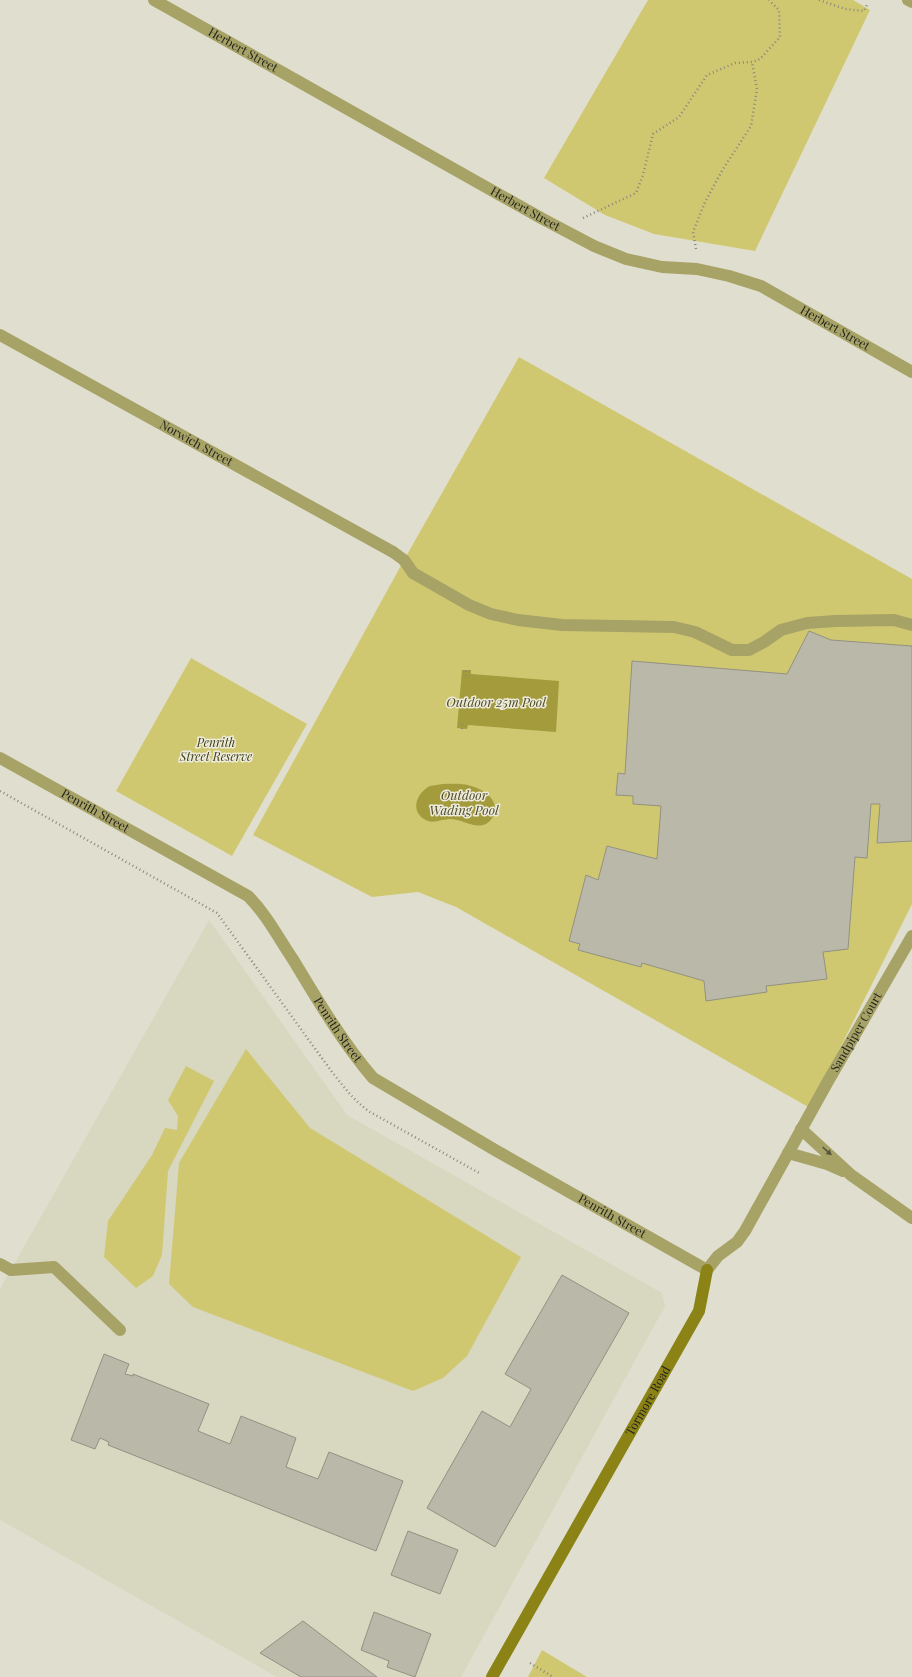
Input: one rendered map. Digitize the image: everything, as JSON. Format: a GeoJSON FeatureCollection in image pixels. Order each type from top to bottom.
{"type":"FeatureCollection","features":[{"type":"Feature","properties":{"kind":"street","name":"Herbert Street"},"geometry":{"type":"LineString","coordinates":[[154,0],[594,246],[626,258],[662,267],[697,269],[729,276],[761,286],[912,372]]}},
{"type":"Feature","properties":{"kind":"street"},"geometry":{"type":"LineString","coordinates":[[908,0],[912,2]]}},
{"type":"Feature","properties":{"kind":"street","name":"Norwich Street"},"geometry":{"type":"LineString","coordinates":[[0,335],[392,552],[404,560],[413,573],[469,605],[491,614],[518,620],[562,625],[674,628],[695,632],[732,650],[749,650],[781,630],[806,623],[835,620],[894,620],[912,625]]}},
{"type":"Feature","properties":{"kind":"street","name":"Penrith Street"},"geometry":{"type":"LineString","coordinates":[[0,758],[248,896],[269,921],[325,1010],[361,1064],[373,1078],[495,1150],[707,1270]]}},
{"type":"Feature","properties":{"kind":"street","name":"Sandpiper Court"},"geometry":{"type":"LineString","coordinates":[[801,1129],[912,936]]}},
{"type":"Feature","properties":{"kind":"street"},"geometry":{"type":"LineString","coordinates":[[801,1129],[851,1175],[912,1218]]}},
{"type":"Feature","properties":{"kind":"street","name":"Tormore Road"},"geometry":{"type":"LineString","coordinates":[[492,1677],[699,1311],[707,1270],[718,1256],[737,1242],[745,1231],[801,1129]]}},
{"type":"Feature","properties":{"kind":"street"},"geometry":{"type":"LineString","coordinates":[[788,1153],[827,1164],[851,1175]]}},
{"type":"Feature","properties":{"kind":"street"},"geometry":{"type":"LineString","coordinates":[[0,1264],[11,1270],[54,1267],[120,1330]]}},
{"type":"Feature","properties":{"kind":"path"},"geometry":{"type":"LineString","coordinates":[[563,229],[636,193],[643,175],[653,134],[679,117],[707,75],[735,63],[752,62],[760,59],[780,37],[779,10],[769,0]]}},
{"type":"Feature","properties":{"kind":"path"},"geometry":{"type":"LineString","coordinates":[[819,0],[845,9],[864,11],[868,4]]}},
{"type":"Feature","properties":{"kind":"path"},"geometry":{"type":"LineString","coordinates":[[697,269],[693,232],[705,202],[723,169],[751,126],[757,89],[752,62]]}},
{"type":"Feature","properties":{"kind":"path"},"geometry":{"type":"LineString","coordinates":[[466,670],[466,676]]}},
{"type":"Feature","properties":{"kind":"path"},"geometry":{"type":"LineString","coordinates":[[462,724],[462,729]]}},
{"type":"Feature","properties":{"kind":"path"},"geometry":{"type":"LineString","coordinates":[[0,791],[217,913],[347,1092],[359,1104],[370,1112],[481,1174]]}},
{"type":"Feature","properties":{"kind":"path"},"geometry":{"type":"LineString","coordinates":[[530,1663],[552,1677]]}},
{"type":"Feature","properties":{"kind":"shaded area"},"geometry":{"type":"Polygon","coordinates":[[[209,920],[347,1115],[662,1293],[665,1306],[461,1677],[277,1677],[0,1520],[0,1289],[209,920]]]}},
{"type":"Feature","properties":{"kind":"green space"},"geometry":{"type":"Polygon","coordinates":[[[648,0],[853,0],[870,10],[755,251],[654,234],[605,215],[544,178],[648,0]]]}},
{"type":"Feature","properties":{"kind":"green space"},"geometry":{"type":"Polygon","coordinates":[[[519,357],[912,579],[912,904],[810,1108],[456,907],[418,892],[372,897],[253,835],[404,560],[519,357]]]}},
{"type":"Feature","properties":{"kind":"green space","name":"Penrith Street Reserve"},"geometry":{"type":"Polygon","coordinates":[[[191,658],[307,724],[232,856],[116,791],[191,658]]]}},
{"type":"Feature","properties":{"kind":"green space"},"geometry":{"type":"Polygon","coordinates":[[[246,1049],[310,1128],[521,1257],[467,1356],[443,1378],[413,1391],[193,1307],[169,1284],[179,1163],[246,1049]]]}},
{"type":"Feature","properties":{"kind":"green space"},"geometry":{"type":"Polygon","coordinates":[[[186,1066],[214,1081],[168,1171],[162,1255],[153,1276],[136,1288],[104,1257],[108,1221],[152,1155],[165,1128],[177,1130],[178,1116],[168,1100],[186,1066]]]}},
{"type":"Feature","properties":{"kind":"green space"},"geometry":{"type":"Polygon","coordinates":[[[542,1650],[587,1677],[528,1677],[542,1650]]]}},
{"type":"Feature","properties":{"kind":"water","name":"Outdoor 25m Pool"},"geometry":{"type":"Polygon","coordinates":[[[462,670],[471,670],[471,674],[559,681],[556,732],[468,725],[467,729],[457,728],[462,670]]]}},
{"type":"Feature","properties":{"kind":"water","name":"Outdoor Wading Pool"},"geometry":{"type":"Polygon","coordinates":[[[443,784],[468,785],[476,787],[489,796],[495,805],[494,815],[490,821],[487,824],[479,826],[454,819],[430,822],[424,819],[417,811],[416,807],[418,798],[428,787],[443,784]]]}},
{"type":"Feature","properties":{"kind":"building"},"geometry":{"type":"Polygon","coordinates":[[[809,631],[831,640],[912,646],[912,841],[877,843],[880,804],[871,804],[867,858],[855,857],[848,949],[823,952],[827,979],[766,986],[767,992],[706,1001],[704,981],[642,963],[641,967],[578,950],[580,944],[569,941],[586,875],[598,880],[607,846],[657,859],[661,806],[633,804],[633,796],[616,795],[618,773],[625,774],[632,661],[787,674],[809,631]]]}},
{"type":"Feature","properties":{"kind":"building"},"geometry":{"type":"Polygon","coordinates":[[[562,1275],[629,1313],[495,1547],[427,1508],[482,1411],[510,1427],[531,1389],[505,1374],[562,1275]]]}},
{"type":"Feature","properties":{"kind":"building"},"geometry":{"type":"Polygon","coordinates":[[[104,1354],[129,1364],[125,1374],[133,1376],[133,1374],[209,1404],[198,1431],[230,1444],[241,1416],[296,1438],[286,1467],[318,1479],[329,1452],[403,1481],[376,1551],[108,1445],[109,1442],[100,1438],[95,1449],[71,1440],[104,1354]]]}},
{"type":"Feature","properties":{"kind":"building"},"geometry":{"type":"Polygon","coordinates":[[[408,1531],[458,1550],[440,1594],[391,1575],[408,1531]]]}},
{"type":"Feature","properties":{"kind":"building"},"geometry":{"type":"Polygon","coordinates":[[[374,1612],[431,1634],[415,1677],[387,1667],[389,1661],[361,1650],[374,1612]]]}},
{"type":"Feature","properties":{"kind":"building"},"geometry":{"type":"Polygon","coordinates":[[[303,1621],[377,1677],[301,1677],[260,1653],[303,1621]]]}}]}
